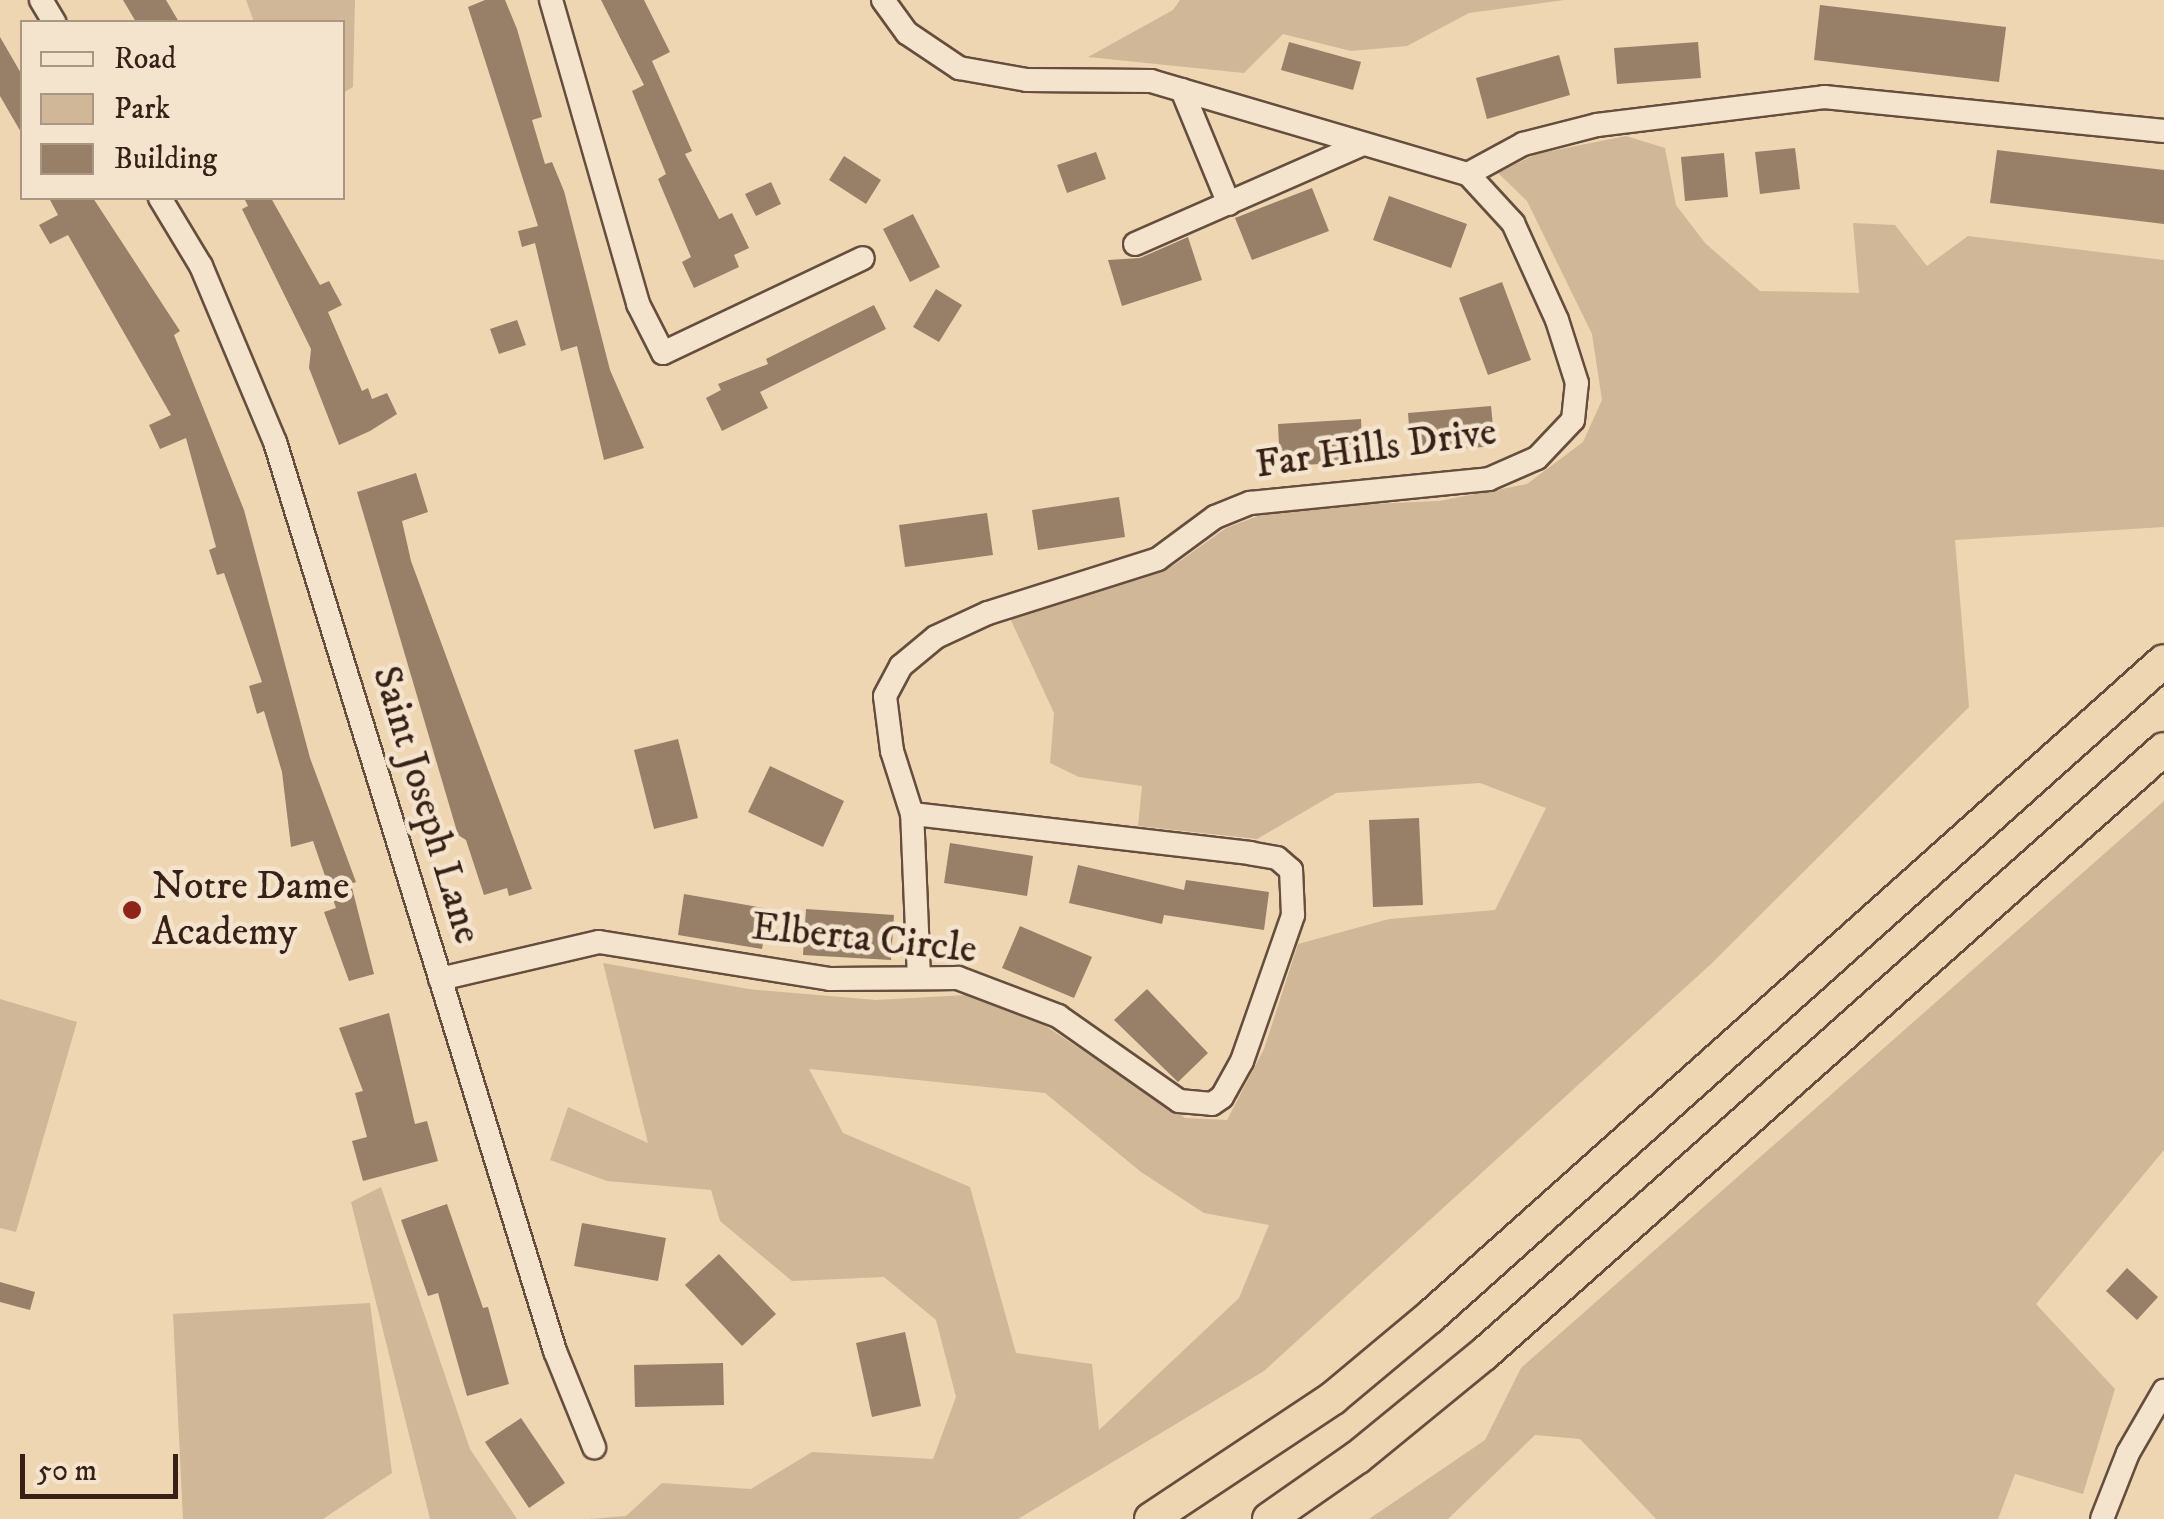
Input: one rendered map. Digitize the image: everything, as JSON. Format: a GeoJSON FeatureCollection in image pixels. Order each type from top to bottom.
{"type":"FeatureCollection","features":[{"type":"Feature","properties":{"kind":"highway"},"geometry":{"type":"LineString","coordinates":[[1151,1519],[1333,1398],[1430,1317],[2164,661]]}},
{"type":"Feature","properties":{"kind":"highway"},"geometry":{"type":"LineString","coordinates":[[1270,1519],[1358,1458],[1484,1354],[2164,749]]}},
{"type":"Feature","properties":{"kind":"street"},"geometry":{"type":"LineString","coordinates":[[551,0],[638,304],[662,353],[863,258]]}},
{"type":"Feature","properties":{"kind":"street"},"geometry":{"type":"LineString","coordinates":[[883,0],[907,33],[959,68],[1010,78],[1151,81],[1468,174],[1523,144],[1597,124],[1824,97],[2164,131]]}},
{"type":"Feature","properties":{"kind":"street"},"geometry":{"type":"LineString","coordinates":[[1182,90],[1229,204]]}},
{"type":"Feature","properties":{"kind":"street"},"geometry":{"type":"LineString","coordinates":[[1135,244],[1360,145]]}},
{"type":"Feature","properties":{"kind":"street","name":"Far Hills Drive"},"geometry":{"type":"LineString","coordinates":[[919,978],[912,814],[892,752],[885,696],[902,666],[936,637],[988,613],[1158,559],[1215,518],[1250,503],[1489,480],[1537,458],[1563,436],[1577,410],[1577,383],[1558,320],[1513,223],[1468,174]]}},
{"type":"Feature","properties":{"kind":"street","name":"Saint Joseph Lane"},"geometry":{"type":"LineString","coordinates":[[161,200],[201,266],[252,377],[554,1350],[594,1447]]}},
{"type":"Feature","properties":{"kind":"street","name":"Elberta Circle"},"geometry":{"type":"LineString","coordinates":[[440,979],[599,942],[830,979],[958,978],[1058,1016],[1179,1101],[1212,1104],[1242,1061],[1294,915],[1296,882],[1277,858],[912,814]]}},
{"type":"Feature","properties":{"kind":"street"},"geometry":{"type":"LineString","coordinates":[[2102,1519],[2128,1453],[2164,1391]]}},
{"type":"Feature","properties":{"kind":"green space"},"geometry":{"type":"Polygon","coordinates":[[[246,0],[355,0],[353,87],[345,92],[345,20],[253,20],[246,0]]]}},
{"type":"Feature","properties":{"kind":"green space"},"geometry":{"type":"Polygon","coordinates":[[[1180,0],[1564,0],[1469,13],[1407,46],[1351,51],[1283,34],[1244,73],[1088,57],[1173,10],[1180,0]]]}},
{"type":"Feature","properties":{"kind":"green space"},"geometry":{"type":"Polygon","coordinates":[[[1626,136],[1665,148],[1676,205],[1705,243],[1760,291],[1859,293],[1853,223],[1895,225],[1927,266],[1968,236],[2164,260],[2164,527],[1955,540],[1969,707],[1711,964],[1264,1371],[1018,1519],[589,1519],[626,1516],[662,1483],[751,1489],[812,1452],[933,1459],[956,1397],[936,1320],[884,1277],[792,1281],[720,1221],[711,1190],[607,1181],[550,1160],[568,1107],[648,1143],[603,963],[748,989],[876,1000],[966,995],[1032,1017],[1185,1118],[1227,1120],[1264,1049],[1298,944],[1389,919],[1495,910],[1546,808],[1480,783],[1336,793],[1257,839],[1138,826],[1142,786],[1079,777],[1050,763],[1054,713],[1009,616],[1173,566],[1226,528],[1279,508],[1439,501],[1527,484],[1583,442],[1602,400],[1592,334],[1527,201],[1498,173],[1536,154],[1626,136]],[[809,1069],[843,1133],[970,1187],[1016,1353],[1092,1364],[1099,1430],[1239,1298],[1269,1225],[1204,1213],[1141,1172],[1045,1093],[809,1069]]]}},
{"type":"Feature","properties":{"kind":"green space"},"geometry":{"type":"Polygon","coordinates":[[[2164,801],[2164,1150],[2036,1304],[2115,1389],[2083,1494],[2015,1474],[1998,1519],[1656,1519],[1580,1439],[1535,1435],[1448,1519],[1369,1519],[1485,1440],[1521,1368],[2164,801]]]}},
{"type":"Feature","properties":{"kind":"green space"},"geometry":{"type":"Polygon","coordinates":[[[0,999],[77,1022],[16,1232],[0,1228],[0,999]]]}},
{"type":"Feature","properties":{"kind":"green space"},"geometry":{"type":"Polygon","coordinates":[[[381,1187],[470,1449],[517,1519],[430,1519],[351,1202],[381,1187]]]}},
{"type":"Feature","properties":{"kind":"green space"},"geometry":{"type":"Polygon","coordinates":[[[370,1303],[392,1473],[323,1519],[183,1519],[173,1314],[370,1303]]]}},
{"type":"Feature","properties":{"kind":"building"},"geometry":{"type":"Polygon","coordinates":[[[123,0],[166,0],[178,20],[135,20],[123,0]]]}},
{"type":"Feature","properties":{"kind":"building"},"geometry":{"type":"Polygon","coordinates":[[[485,0],[505,0],[517,29],[542,117],[532,120],[545,164],[552,162],[564,191],[610,370],[644,448],[604,460],[577,346],[561,351],[535,243],[522,247],[518,231],[538,226],[468,7],[485,0]]]}},
{"type":"Feature","properties":{"kind":"building"},"geometry":{"type":"Polygon","coordinates":[[[601,0],[644,0],[670,52],[652,61],[692,151],[685,154],[719,219],[732,213],[749,248],[734,255],[739,267],[694,288],[682,262],[691,257],[658,179],[666,174],[632,91],[644,85],[601,0]]]}},
{"type":"Feature","properties":{"kind":"building"},"geometry":{"type":"Polygon","coordinates":[[[1820,5],[2006,27],[1999,82],[1814,60],[1820,5]]]}},
{"type":"Feature","properties":{"kind":"building"},"geometry":{"type":"Polygon","coordinates":[[[0,37],[20,72],[20,131],[0,96],[0,37]]]}},
{"type":"Feature","properties":{"kind":"building"},"geometry":{"type":"Polygon","coordinates":[[[1289,42],[1361,62],[1353,90],[1281,70],[1289,42]]]}},
{"type":"Feature","properties":{"kind":"building"},"geometry":{"type":"Polygon","coordinates":[[[1698,42],[1701,78],[1617,84],[1614,48],[1698,42]]]}},
{"type":"Feature","properties":{"kind":"building"},"geometry":{"type":"Polygon","coordinates":[[[1559,55],[1570,95],[1487,119],[1476,78],[1559,55]]]}},
{"type":"Feature","properties":{"kind":"building"},"geometry":{"type":"Polygon","coordinates":[[[1795,148],[1800,189],[1760,194],[1755,152],[1795,148]]]}},
{"type":"Feature","properties":{"kind":"building"},"geometry":{"type":"Polygon","coordinates":[[[1997,150],[2164,170],[2164,224],[1990,203],[1997,150]]]}},
{"type":"Feature","properties":{"kind":"building"},"geometry":{"type":"Polygon","coordinates":[[[1096,152],[1106,179],[1067,193],[1057,165],[1096,152]]]}},
{"type":"Feature","properties":{"kind":"building"},"geometry":{"type":"Polygon","coordinates":[[[1724,153],[1728,197],[1685,201],[1681,157],[1724,153]]]}},
{"type":"Feature","properties":{"kind":"building"},"geometry":{"type":"Polygon","coordinates":[[[844,156],[881,180],[866,204],[829,180],[844,156]]]}},
{"type":"Feature","properties":{"kind":"building"},"geometry":{"type":"Polygon","coordinates":[[[771,182],[781,204],[756,216],[745,194],[771,182]]]}},
{"type":"Feature","properties":{"kind":"building"},"geometry":{"type":"Polygon","coordinates":[[[1312,188],[1329,231],[1252,260],[1235,218],[1312,188]]]}},
{"type":"Feature","properties":{"kind":"building"},"geometry":{"type":"Polygon","coordinates":[[[1389,196],[1467,224],[1451,268],[1373,240],[1389,196]]]}},
{"type":"Feature","properties":{"kind":"building"},"geometry":{"type":"Polygon","coordinates":[[[50,200],[94,200],[180,331],[174,335],[244,510],[310,758],[356,882],[351,884],[374,974],[349,981],[324,912],[336,908],[313,841],[291,847],[282,772],[264,711],[257,714],[249,686],[262,682],[224,573],[217,575],[209,550],[216,547],[186,438],[160,449],[149,425],[171,415],[68,235],[50,244],[39,225],[58,215],[50,200]]]}},
{"type":"Feature","properties":{"kind":"building"},"geometry":{"type":"Polygon","coordinates":[[[245,200],[272,200],[320,285],[329,281],[342,305],[328,312],[362,391],[368,388],[372,399],[387,393],[397,414],[370,431],[339,445],[309,368],[311,349],[242,209],[248,206],[245,200]]]}},
{"type":"Feature","properties":{"kind":"building"},"geometry":{"type":"Polygon","coordinates":[[[913,214],[940,267],[910,282],[883,229],[913,214]]]}},
{"type":"Feature","properties":{"kind":"building"},"geometry":{"type":"Polygon","coordinates":[[[1188,237],[1202,280],[1122,306],[1108,260],[1140,258],[1188,237]]]}},
{"type":"Feature","properties":{"kind":"building"},"geometry":{"type":"Polygon","coordinates":[[[1502,282],[1531,360],[1488,375],[1459,298],[1502,282]]]}},
{"type":"Feature","properties":{"kind":"building"},"geometry":{"type":"Polygon","coordinates":[[[936,289],[962,305],[939,342],[913,327],[936,289]]]}},
{"type":"Feature","properties":{"kind":"building"},"geometry":{"type":"Polygon","coordinates":[[[874,305],[886,329],[760,392],[768,408],[722,431],[706,398],[721,390],[718,384],[768,364],[766,359],[874,305]]]}},
{"type":"Feature","properties":{"kind":"building"},"geometry":{"type":"Polygon","coordinates":[[[517,320],[526,345],[499,354],[490,329],[517,320]]]}},
{"type":"Feature","properties":{"kind":"building"},"geometry":{"type":"Polygon","coordinates":[[[1491,406],[1495,446],[1411,453],[1408,413],[1491,406]]]}},
{"type":"Feature","properties":{"kind":"building"},"geometry":{"type":"Polygon","coordinates":[[[1361,419],[1363,462],[1280,466],[1278,424],[1361,419]]]}},
{"type":"Feature","properties":{"kind":"building"},"geometry":{"type":"Polygon","coordinates":[[[416,473],[428,512],[402,521],[411,561],[532,889],[509,896],[507,888],[484,895],[466,840],[458,835],[357,492],[416,473]]]}},
{"type":"Feature","properties":{"kind":"building"},"geometry":{"type":"Polygon","coordinates":[[[1119,497],[1125,537],[1038,550],[1032,510],[1119,497]]]}},
{"type":"Feature","properties":{"kind":"building"},"geometry":{"type":"Polygon","coordinates":[[[987,513],[993,555],[905,567],[899,525],[987,513]]]}},
{"type":"Feature","properties":{"kind":"building"},"geometry":{"type":"Polygon","coordinates":[[[678,739],[698,818],[654,829],[634,750],[678,739]]]}},
{"type":"Feature","properties":{"kind":"building"},"geometry":{"type":"Polygon","coordinates":[[[770,766],[844,801],[823,847],[748,812],[770,766]]]}},
{"type":"Feature","properties":{"kind":"building"},"geometry":{"type":"Polygon","coordinates":[[[1419,818],[1423,905],[1373,907],[1369,820],[1419,818]]]}},
{"type":"Feature","properties":{"kind":"building"},"geometry":{"type":"Polygon","coordinates":[[[950,843],[1033,856],[1027,896],[944,883],[950,843]]]}},
{"type":"Feature","properties":{"kind":"building"},"geometry":{"type":"Polygon","coordinates":[[[1078,865],[1184,890],[1186,880],[1269,892],[1264,930],[1164,915],[1162,924],[1069,903],[1078,865]]]}},
{"type":"Feature","properties":{"kind":"building"},"geometry":{"type":"Polygon","coordinates":[[[684,894],[769,909],[762,949],[678,935],[684,894]]]}},
{"type":"Feature","properties":{"kind":"building"},"geometry":{"type":"Polygon","coordinates":[[[806,909],[894,915],[891,960],[803,955],[806,909]]]}},
{"type":"Feature","properties":{"kind":"building"},"geometry":{"type":"Polygon","coordinates":[[[1020,926],[1092,957],[1074,998],[1002,968],[1020,926]]]}},
{"type":"Feature","properties":{"kind":"building"},"geometry":{"type":"Polygon","coordinates":[[[1147,989],[1208,1053],[1178,1082],[1114,1020],[1147,989]]]}},
{"type":"Feature","properties":{"kind":"building"},"geometry":{"type":"Polygon","coordinates":[[[389,1013],[415,1124],[427,1121],[438,1161],[363,1181],[352,1141],[367,1137],[355,1093],[363,1091],[339,1028],[389,1013]]]}},
{"type":"Feature","properties":{"kind":"building"},"geometry":{"type":"Polygon","coordinates":[[[447,1204],[483,1308],[488,1307],[509,1384],[467,1396],[438,1293],[428,1296],[401,1220],[447,1204]]]}},
{"type":"Feature","properties":{"kind":"building"},"geometry":{"type":"Polygon","coordinates":[[[582,1223],[666,1238],[658,1281],[574,1266],[582,1223]]]}},
{"type":"Feature","properties":{"kind":"building"},"geometry":{"type":"Polygon","coordinates":[[[719,1254],[776,1314],[742,1346],[685,1285],[719,1254]]]}},
{"type":"Feature","properties":{"kind":"building"},"geometry":{"type":"Polygon","coordinates":[[[2127,1268],[2158,1297],[2137,1320],[2106,1291],[2127,1268]]]}},
{"type":"Feature","properties":{"kind":"building"},"geometry":{"type":"Polygon","coordinates":[[[0,1282],[35,1292],[30,1310],[0,1302],[0,1282]]]}},
{"type":"Feature","properties":{"kind":"building"},"geometry":{"type":"Polygon","coordinates":[[[905,1332],[921,1406],[872,1417],[856,1343],[905,1332]]]}},
{"type":"Feature","properties":{"kind":"building"},"geometry":{"type":"Polygon","coordinates":[[[723,1363],[724,1405],[635,1407],[634,1365],[723,1363]]]}},
{"type":"Feature","properties":{"kind":"building"},"geometry":{"type":"Polygon","coordinates":[[[521,1418],[565,1483],[529,1508],[485,1442],[521,1418]]]}},
{"type":"Feature","properties":{"kind":"place","name":"Notre Dame Academy"},"geometry":{"type":"Point","coordinates":[132,910]}}]}
